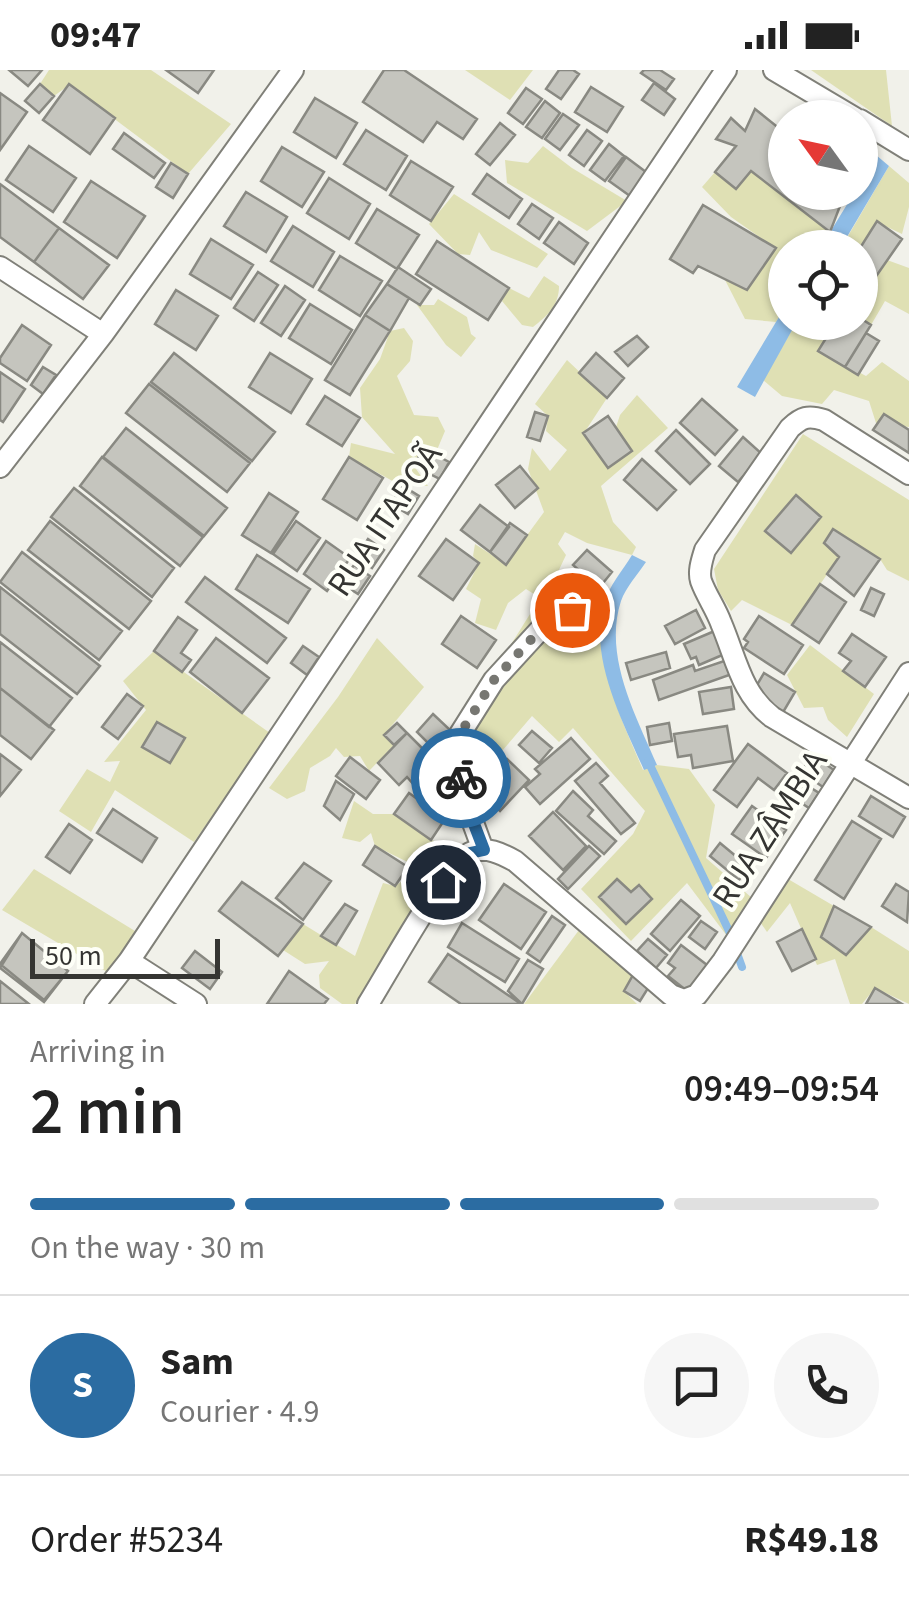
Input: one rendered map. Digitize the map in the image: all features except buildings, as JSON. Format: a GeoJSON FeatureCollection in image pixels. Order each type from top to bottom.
{"type":"FeatureCollection","features":[{"type":"Feature","properties":{"kind":"street"},"geometry":{"type":"LineString","coordinates":[[0,468],[104,334],[293,70]]}},
{"type":"Feature","properties":{"kind":"street","name":"RUA ITAPOÃ"},"geometry":{"type":"LineString","coordinates":[[95,1004],[130,961],[726,70]]}},
{"type":"Feature","properties":{"kind":"street"},"geometry":{"type":"LineString","coordinates":[[774,70],[825,100]]}},
{"type":"Feature","properties":{"kind":"street"},"geometry":{"type":"LineString","coordinates":[[878,131],[909,150]]}},
{"type":"Feature","properties":{"kind":"street"},"geometry":{"type":"LineString","coordinates":[[0,266],[104,334]]}},
{"type":"Feature","properties":{"kind":"street"},"geometry":{"type":"LineString","coordinates":[[909,474],[824,420],[801,418],[790,428],[705,550],[700,579],[755,704],[909,798]]}},
{"type":"Feature","properties":{"kind":"street"},"geometry":{"type":"LineString","coordinates":[[368,1004],[443,882],[470,853],[484,850],[461,790],[460,734],[494,680],[549,620],[596,600]]}},
{"type":"Feature","properties":{"kind":"street","name":"RUA ZÂMBIA"},"geometry":{"type":"LineString","coordinates":[[484,850],[515,861],[671,995],[684,1000],[697,995],[723,961],[909,673]]}},
{"type":"Feature","properties":{"kind":"street"},"geometry":{"type":"LineString","coordinates":[[130,961],[196,1004]]}},
{"type":"Feature","properties":{"kind":"green space"},"geometry":{"type":"Polygon","coordinates":[[[49,70],[151,70],[231,124],[188,174],[69,85],[54,96],[40,84],[49,70]]]}},
{"type":"Feature","properties":{"kind":"green space"},"geometry":{"type":"Polygon","coordinates":[[[465,70],[533,70],[510,100],[465,70]]]}},
{"type":"Feature","properties":{"kind":"green space"},"geometry":{"type":"Polygon","coordinates":[[[811,70],[886,70],[892,126],[878,116],[878,100],[854,100],[811,70]]]}},
{"type":"Feature","properties":{"kind":"green space"},"geometry":{"type":"Polygon","coordinates":[[[543,146],[627,201],[587,231],[507,183],[505,160],[528,163],[543,146]]]}},
{"type":"Feature","properties":{"kind":"green space"},"geometry":{"type":"Polygon","coordinates":[[[889,166],[909,183],[909,207],[902,234],[877,222],[872,230],[852,230],[863,210],[878,210],[878,185],[889,166]]]}},
{"type":"Feature","properties":{"kind":"green space"},"geometry":{"type":"Polygon","coordinates":[[[751,171],[768,184],[768,210],[802,210],[827,230],[768,230],[768,243],[731,217],[702,187],[715,172],[736,189],[751,171]]]}},
{"type":"Feature","properties":{"kind":"green space"},"geometry":{"type":"Polygon","coordinates":[[[454,194],[548,254],[537,268],[491,250],[479,232],[470,255],[458,254],[429,224],[454,194]]]}},
{"type":"Feature","properties":{"kind":"green space"},"geometry":{"type":"Polygon","coordinates":[[[768,252],[768,321],[745,319],[724,278],[768,252]]]}},
{"type":"Feature","properties":{"kind":"green space"},"geometry":{"type":"Polygon","coordinates":[[[887,260],[909,268],[909,314],[885,301],[878,313],[878,273],[887,260]]]}},
{"type":"Feature","properties":{"kind":"green space"},"geometry":{"type":"Polygon","coordinates":[[[544,276],[559,286],[554,305],[533,327],[522,325],[502,301],[509,288],[529,298],[544,276]]]}},
{"type":"Feature","properties":{"kind":"green space"},"geometry":{"type":"Polygon","coordinates":[[[438,299],[467,317],[471,334],[476,338],[461,357],[446,345],[417,305],[434,305],[438,299]]]}},
{"type":"Feature","properties":{"kind":"green space"},"geometry":{"type":"Polygon","coordinates":[[[404,328],[413,341],[410,361],[397,376],[414,415],[438,417],[445,431],[437,450],[423,449],[414,466],[428,486],[398,484],[349,457],[351,443],[395,454],[362,417],[360,388],[380,359],[390,331],[404,328]]]}},
{"type":"Feature","properties":{"kind":"green space"},"geometry":{"type":"Polygon","coordinates":[[[786,340],[826,340],[819,351],[866,376],[882,362],[909,381],[909,427],[876,423],[869,401],[834,390],[822,404],[782,396],[763,380],[786,340]]]}},
{"type":"Feature","properties":{"kind":"green space"},"geometry":{"type":"Polygon","coordinates":[[[567,360],[607,398],[584,433],[608,468],[632,451],[615,430],[620,415],[637,395],[668,428],[601,486],[613,522],[636,547],[632,555],[587,543],[565,532],[558,544],[566,555],[558,572],[582,598],[495,670],[540,598],[526,589],[508,603],[496,630],[475,623],[481,599],[466,589],[479,563],[473,556],[475,544],[506,564],[544,512],[528,469],[532,448],[550,471],[567,450],[546,431],[548,416],[535,404],[567,360]]]}},
{"type":"Feature","properties":{"kind":"green space"},"geometry":{"type":"Polygon","coordinates":[[[803,434],[909,500],[909,581],[887,570],[880,559],[833,529],[825,542],[839,557],[792,625],[742,600],[731,611],[718,590],[714,569],[803,434]]]}},
{"type":"Feature","properties":{"kind":"green space"},"geometry":{"type":"Polygon","coordinates":[[[603,610],[608,674],[643,770],[657,765],[689,769],[715,805],[706,858],[752,898],[727,936],[687,883],[631,941],[581,889],[633,834],[645,811],[573,728],[559,742],[532,716],[473,785],[467,734],[501,683],[554,625],[603,610]]]}},
{"type":"Feature","properties":{"kind":"green space"},"geometry":{"type":"Polygon","coordinates":[[[377,638],[424,687],[384,735],[394,745],[369,771],[360,756],[344,757],[336,748],[310,768],[305,791],[287,799],[269,788],[338,697],[377,638]]]}},
{"type":"Feature","properties":{"kind":"green space"},"geometry":{"type":"Polygon","coordinates":[[[810,645],[874,694],[847,737],[828,720],[823,707],[804,708],[787,675],[810,645]]]}},
{"type":"Feature","properties":{"kind":"green space"},"geometry":{"type":"Polygon","coordinates":[[[154,651],[270,733],[194,842],[115,790],[91,832],[59,811],[87,769],[110,782],[120,761],[104,762],[146,710],[123,681],[154,651]]]}},
{"type":"Feature","properties":{"kind":"green space"},"geometry":{"type":"Polygon","coordinates":[[[354,801],[373,814],[394,814],[437,843],[438,858],[448,866],[436,876],[375,846],[371,833],[360,842],[342,838],[354,801]]]}},
{"type":"Feature","properties":{"kind":"green space"},"geometry":{"type":"Polygon","coordinates":[[[34,869],[135,931],[109,973],[2,910],[34,869]]]}},
{"type":"Feature","properties":{"kind":"green space"},"geometry":{"type":"Polygon","coordinates":[[[405,879],[424,899],[355,1004],[342,1004],[320,988],[319,975],[329,961],[305,964],[283,950],[303,924],[355,956],[383,883],[395,886],[405,879]]]}},
{"type":"Feature","properties":{"kind":"green space"},"geometry":{"type":"Polygon","coordinates":[[[788,879],[834,906],[821,937],[845,955],[871,927],[909,951],[909,1004],[875,988],[862,1004],[850,1004],[835,959],[817,965],[790,903],[767,932],[758,919],[788,879]]]}},
{"type":"Feature","properties":{"kind":"green space"},"geometry":{"type":"Polygon","coordinates":[[[579,930],[633,975],[624,991],[637,1004],[524,1004],[579,930]]]}},
{"type":"Feature","properties":{"kind":"water"},"geometry":{"type":"Polygon","coordinates":[[[878,157],[889,166],[878,185],[878,157]]]}},
{"type":"Feature","properties":{"kind":"water"},"geometry":{"type":"Polygon","coordinates":[[[844,210],[863,210],[851,230],[831,230],[844,210]]]}},
{"type":"Feature","properties":{"kind":"water"},"geometry":{"type":"Polygon","coordinates":[[[768,335],[768,340],[787,340],[755,397],[737,387],[768,335]]]}},
{"type":"Feature","properties":{"kind":"water"},"geometry":{"type":"Polygon","coordinates":[[[632,555],[646,562],[621,601],[616,643],[624,685],[657,765],[644,770],[610,689],[601,645],[604,603],[632,555]]]}},
{"type":"Feature","properties":{"kind":"waterway"},"geometry":{"type":"LineString","coordinates":[[648,761],[729,931],[742,967]]}},
{"type":"Feature","properties":{"kind":"way so far"},"geometry":{"type":"LineString","coordinates":[[461,778],[460,734],[494,680],[549,620],[572,610]]}},
{"type":"Feature","properties":{"kind":"route"},"geometry":{"type":"LineString","coordinates":[[443,882],[470,853],[484,850],[461,790],[461,778]]}}]}
